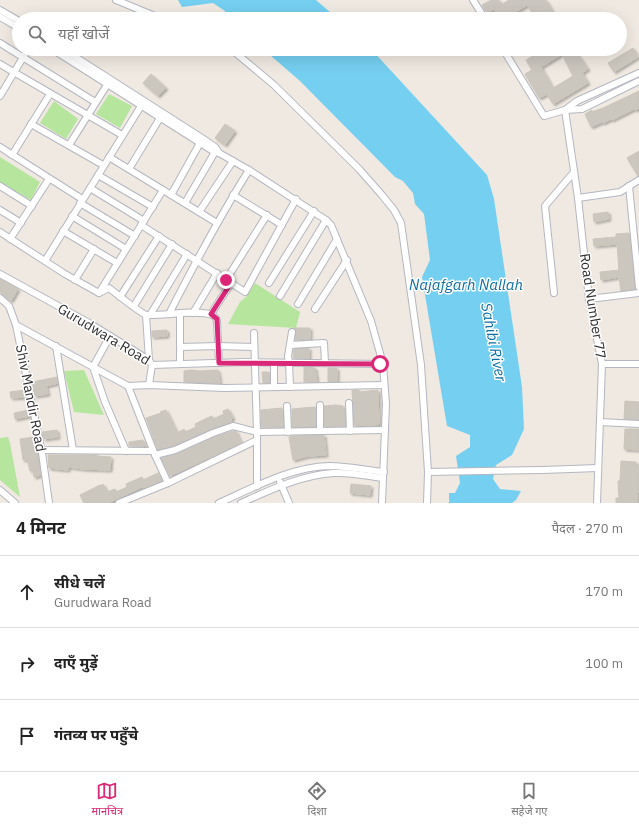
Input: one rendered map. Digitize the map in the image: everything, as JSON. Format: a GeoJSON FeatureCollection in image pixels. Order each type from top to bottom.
{"type":"FeatureCollection","features":[{"type":"Feature","properties":{"kind":"street"},"geometry":{"type":"LineString","coordinates":[[116,0],[145,12]]}},
{"type":"Feature","properties":{"kind":"street"},"geometry":{"type":"LineString","coordinates":[[473,0],[481,12]]}},
{"type":"Feature","properties":{"kind":"street"},"geometry":{"type":"LineString","coordinates":[[0,10],[12,17]]}},
{"type":"Feature","properties":{"kind":"street"},"geometry":{"type":"LineString","coordinates":[[0,17],[12,24]]}},
{"type":"Feature","properties":{"kind":"street"},"geometry":{"type":"LineString","coordinates":[[0,43],[12,50]]}},
{"type":"Feature","properties":{"kind":"street"},"geometry":{"type":"LineString","coordinates":[[63,56],[200,143],[249,170],[296,199],[331,225],[347,260],[371,321],[383,364],[386,404],[382,503]]}},
{"type":"Feature","properties":{"kind":"street"},"geometry":{"type":"LineString","coordinates":[[74,56],[202,138],[215,147],[217,152]]}},
{"type":"Feature","properties":{"kind":"street"},"geometry":{"type":"LineString","coordinates":[[239,56],[274,85],[358,169],[394,210],[401,223],[421,365],[428,472],[427,503]]}},
{"type":"Feature","properties":{"kind":"street"},"geometry":{"type":"LineString","coordinates":[[507,56],[544,116],[565,110],[582,109],[639,81]]}},
{"type":"Feature","properties":{"kind":"street"},"geometry":{"type":"LineString","coordinates":[[0,96],[23,57],[96,102]]}},
{"type":"Feature","properties":{"kind":"street"},"geometry":{"type":"LineString","coordinates":[[0,64],[13,73],[122,135]]}},
{"type":"Feature","properties":{"kind":"street"},"geometry":{"type":"LineString","coordinates":[[565,110],[577,101],[639,73]]}},
{"type":"Feature","properties":{"kind":"street"},"geometry":{"type":"LineString","coordinates":[[69,145],[107,85]]}},
{"type":"Feature","properties":{"kind":"street"},"geometry":{"type":"LineString","coordinates":[[12,155],[50,94]]}},
{"type":"Feature","properties":{"kind":"street"},"geometry":{"type":"LineString","coordinates":[[45,261],[103,165],[141,106]]}},
{"type":"Feature","properties":{"kind":"street","name":"Road Number 77"},"geometry":{"type":"LineString","coordinates":[[565,110],[578,198],[589,299],[602,364],[597,503]]}},
{"type":"Feature","properties":{"kind":"street"},"geometry":{"type":"LineString","coordinates":[[129,169],[160,118]]}},
{"type":"Feature","properties":{"kind":"street"},"geometry":{"type":"LineString","coordinates":[[31,124],[103,165]]}},
{"type":"Feature","properties":{"kind":"street"},"geometry":{"type":"LineString","coordinates":[[171,195],[200,143]]}},
{"type":"Feature","properties":{"kind":"street"},"geometry":{"type":"LineString","coordinates":[[0,147],[135,236]]}},
{"type":"Feature","properties":{"kind":"street"},"geometry":{"type":"LineString","coordinates":[[185,204],[217,152]]}},
{"type":"Feature","properties":{"kind":"street"},"geometry":{"type":"LineString","coordinates":[[109,156],[218,223]]}},
{"type":"Feature","properties":{"kind":"street"},"geometry":{"type":"LineString","coordinates":[[199,212],[233,161]]}},
{"type":"Feature","properties":{"kind":"street"},"geometry":{"type":"LineString","coordinates":[[169,314],[196,261],[233,195],[249,170]]}},
{"type":"Feature","properties":{"kind":"street"},"geometry":{"type":"LineString","coordinates":[[554,293],[545,206],[574,172]]}},
{"type":"Feature","properties":{"kind":"street"},"geometry":{"type":"LineString","coordinates":[[98,175],[153,208]]}},
{"type":"Feature","properties":{"kind":"street"},"geometry":{"type":"LineString","coordinates":[[10,239],[49,179]]}},
{"type":"Feature","properties":{"kind":"street"},"geometry":{"type":"LineString","coordinates":[[578,198],[620,192],[639,180]]}},
{"type":"Feature","properties":{"kind":"street"},"geometry":{"type":"LineString","coordinates":[[0,186],[32,206]]}},
{"type":"Feature","properties":{"kind":"street"},"geometry":{"type":"LineString","coordinates":[[629,186],[639,287]]}},
{"type":"Feature","properties":{"kind":"street"},"geometry":{"type":"LineString","coordinates":[[90,188],[143,223],[159,236],[196,261],[245,292],[296,199]]}},
{"type":"Feature","properties":{"kind":"street"},"geometry":{"type":"LineString","coordinates":[[99,293],[163,190]]}},
{"type":"Feature","properties":{"kind":"street"},"geometry":{"type":"LineString","coordinates":[[233,195],[282,224]]}},
{"type":"Feature","properties":{"kind":"street"},"geometry":{"type":"LineString","coordinates":[[0,210],[21,223]]}},
{"type":"Feature","properties":{"kind":"street"},"geometry":{"type":"LineString","coordinates":[[269,283],[314,211]]}},
{"type":"Feature","properties":{"kind":"street"},"geometry":{"type":"LineString","coordinates":[[211,314],[228,281],[267,215]]}},
{"type":"Feature","properties":{"kind":"street"},"geometry":{"type":"LineString","coordinates":[[72,216],[126,249]]}},
{"type":"Feature","properties":{"kind":"street"},"geometry":{"type":"LineString","coordinates":[[280,296],[326,220]]}},
{"type":"Feature","properties":{"kind":"street"},"geometry":{"type":"LineString","coordinates":[[63,231],[117,263]]}},
{"type":"Feature","properties":{"kind":"street"},"geometry":{"type":"LineString","coordinates":[[0,232],[75,280],[99,293]]}},
{"type":"Feature","properties":{"kind":"street"},"geometry":{"type":"LineString","coordinates":[[120,297],[159,236]]}},
{"type":"Feature","properties":{"kind":"street"},"geometry":{"type":"LineString","coordinates":[[298,304],[337,239]]}},
{"type":"Feature","properties":{"kind":"street"},"geometry":{"type":"LineString","coordinates":[[134,306],[172,244]]}},
{"type":"Feature","properties":{"kind":"street"},"geometry":{"type":"LineString","coordinates":[[75,280],[94,249]]}},
{"type":"Feature","properties":{"kind":"street"},"geometry":{"type":"LineString","coordinates":[[149,385],[150,362],[148,315],[187,254]]}},
{"type":"Feature","properties":{"kind":"street"},"geometry":{"type":"LineString","coordinates":[[315,309],[347,260]]}},
{"type":"Feature","properties":{"kind":"street"},"geometry":{"type":"LineString","coordinates":[[194,313],[217,273]]}},
{"type":"Feature","properties":{"kind":"street","name":"Gurudwara Road"},"geometry":{"type":"LineString","coordinates":[[0,274],[110,336],[150,362],[180,364],[383,364]]}},
{"type":"Feature","properties":{"kind":"street"},"geometry":{"type":"LineString","coordinates":[[99,293],[109,288],[148,315],[194,313],[211,314],[217,319],[219,363]]}},
{"type":"Feature","properties":{"kind":"street"},"geometry":{"type":"LineString","coordinates":[[589,299],[639,293]]}},
{"type":"Feature","properties":{"kind":"street","name":"Shiv Mandir Road"},"geometry":{"type":"LineString","coordinates":[[0,298],[9,306],[16,324],[41,450],[49,503]]}},
{"type":"Feature","properties":{"kind":"street"},"geometry":{"type":"LineString","coordinates":[[180,314],[180,364]]}},
{"type":"Feature","properties":{"kind":"street"},"geometry":{"type":"LineString","coordinates":[[16,324],[128,386],[149,385],[224,388],[384,385]]}},
{"type":"Feature","properties":{"kind":"street"},"geometry":{"type":"LineString","coordinates":[[290,387],[288,356],[292,332]]}},
{"type":"Feature","properties":{"kind":"street"},"geometry":{"type":"LineString","coordinates":[[254,334],[257,486]]}},
{"type":"Feature","properties":{"kind":"street"},"geometry":{"type":"LineString","coordinates":[[110,336],[93,367],[105,402],[126,451]]}},
{"type":"Feature","properties":{"kind":"street"},"geometry":{"type":"LineString","coordinates":[[290,345],[324,343],[325,363]]}},
{"type":"Feature","properties":{"kind":"street"},"geometry":{"type":"LineString","coordinates":[[56,346],[73,450]]}},
{"type":"Feature","properties":{"kind":"street"},"geometry":{"type":"LineString","coordinates":[[180,347],[254,347]]}},
{"type":"Feature","properties":{"kind":"street"},"geometry":{"type":"LineString","coordinates":[[274,363],[274,387]]}},
{"type":"Feature","properties":{"kind":"street"},"geometry":{"type":"LineString","coordinates":[[602,364],[639,364]]}},
{"type":"Feature","properties":{"kind":"street"},"geometry":{"type":"LineString","coordinates":[[128,386],[155,455],[168,483]]}},
{"type":"Feature","properties":{"kind":"street"},"geometry":{"type":"LineString","coordinates":[[320,404],[320,431]]}},
{"type":"Feature","properties":{"kind":"street"},"geometry":{"type":"LineString","coordinates":[[349,404],[350,431]]}},
{"type":"Feature","properties":{"kind":"street"},"geometry":{"type":"LineString","coordinates":[[287,406],[288,432]]}},
{"type":"Feature","properties":{"kind":"street"},"geometry":{"type":"LineString","coordinates":[[600,422],[639,424]]}},
{"type":"Feature","properties":{"kind":"street"},"geometry":{"type":"LineString","coordinates":[[155,455],[175,450],[213,433],[234,426],[256,432],[385,430]]}},
{"type":"Feature","properties":{"kind":"street"},"geometry":{"type":"LineString","coordinates":[[119,503],[168,483],[257,440]]}},
{"type":"Feature","properties":{"kind":"street"},"geometry":{"type":"LineString","coordinates":[[41,450],[150,451]]}},
{"type":"Feature","properties":{"kind":"street"},"geometry":{"type":"LineString","coordinates":[[219,503],[279,477],[306,469],[329,466],[383,475]]}},
{"type":"Feature","properties":{"kind":"street"},"geometry":{"type":"LineString","coordinates":[[428,472],[598,468]]}},
{"type":"Feature","properties":{"kind":"street"},"geometry":{"type":"LineString","coordinates":[[241,503],[282,485],[312,476],[335,473],[383,475]]}},
{"type":"Feature","properties":{"kind":"street"},"geometry":{"type":"LineString","coordinates":[[279,477],[288,503]]}},
{"type":"Feature","properties":{"kind":"street"},"geometry":{"type":"LineString","coordinates":[[0,490],[15,503]]}},
{"type":"Feature","properties":{"kind":"green space"},"geometry":{"type":"Polygon","coordinates":[[[109,94],[132,106],[120,128],[96,114],[109,94]]]}},
{"type":"Feature","properties":{"kind":"green space"},"geometry":{"type":"Polygon","coordinates":[[[54,101],[78,119],[66,139],[40,123],[54,101]]]}},
{"type":"Feature","properties":{"kind":"green space"},"geometry":{"type":"Polygon","coordinates":[[[0,157],[40,182],[31,200],[0,182],[0,157]]]}},
{"type":"Feature","properties":{"kind":"green space"},"geometry":{"type":"Polygon","coordinates":[[[255,283],[300,312],[296,328],[228,324],[240,302],[246,297],[255,283]]]}},
{"type":"Feature","properties":{"kind":"green space"},"geometry":{"type":"Polygon","coordinates":[[[84,370],[104,415],[74,412],[64,371],[84,370]]]}},
{"type":"Feature","properties":{"kind":"green space"},"geometry":{"type":"Polygon","coordinates":[[[8,437],[20,497],[0,480],[0,438],[8,437]]]}},
{"type":"Feature","properties":{"kind":"water"},"geometry":{"type":"Polygon","coordinates":[[[178,0],[316,0],[330,12],[225,12],[213,3],[182,7],[178,0]]]}},
{"type":"Feature","properties":{"kind":"water","name":"Najafgarh Nallah"},"geometry":{"type":"Polygon","coordinates":[[[271,56],[377,56],[487,175],[494,199],[522,387],[524,429],[512,455],[496,465],[493,479],[500,489],[521,491],[516,500],[512,503],[449,503],[449,493],[455,493],[460,483],[456,456],[470,447],[470,435],[447,426],[422,277],[430,260],[424,214],[415,204],[413,193],[403,181],[395,177],[300,81],[271,56]]]}},
{"type":"Feature","properties":{"kind":"building"},"geometry":{"type":"Polygon","coordinates":[[[491,0],[499,0],[501,5],[509,0],[546,0],[553,12],[531,12],[527,5],[516,12],[496,12],[494,9],[486,12],[482,5],[491,0]]]}},
{"type":"Feature","properties":{"kind":"building"},"geometry":{"type":"Polygon","coordinates":[[[633,48],[638,57],[614,72],[608,63],[620,56],[627,56],[627,52],[633,48]]]}},
{"type":"Feature","properties":{"kind":"building"},"geometry":{"type":"Polygon","coordinates":[[[533,56],[559,56],[541,67],[553,88],[573,76],[563,56],[579,56],[588,69],[582,73],[588,83],[553,104],[547,94],[539,98],[525,74],[532,70],[526,60],[533,56]]]}},
{"type":"Feature","properties":{"kind":"building"},"geometry":{"type":"Polygon","coordinates":[[[151,74],[166,88],[158,96],[143,83],[151,74]]]}},
{"type":"Feature","properties":{"kind":"building"},"geometry":{"type":"Polygon","coordinates":[[[639,91],[639,108],[612,120],[602,122],[591,127],[585,114],[592,110],[592,112],[603,108],[639,91]]]}},
{"type":"Feature","properties":{"kind":"building"},"geometry":{"type":"Polygon","coordinates":[[[225,124],[235,131],[225,145],[215,138],[225,124]]]}},
{"type":"Feature","properties":{"kind":"building"},"geometry":{"type":"Polygon","coordinates":[[[639,151],[639,176],[638,176],[627,158],[639,151]]]}},
{"type":"Feature","properties":{"kind":"building"},"geometry":{"type":"Polygon","coordinates":[[[608,212],[609,219],[594,222],[593,214],[608,212]]]}},
{"type":"Feature","properties":{"kind":"building"},"geometry":{"type":"Polygon","coordinates":[[[629,233],[635,289],[621,291],[619,277],[601,280],[600,272],[619,270],[617,244],[594,246],[593,239],[616,237],[616,234],[629,233]]]}},
{"type":"Feature","properties":{"kind":"building"},"geometry":{"type":"Polygon","coordinates":[[[0,279],[18,289],[11,301],[0,292],[0,279]]]}},
{"type":"Feature","properties":{"kind":"building"},"geometry":{"type":"Polygon","coordinates":[[[294,328],[310,328],[310,339],[295,340],[296,332],[294,328]]]}},
{"type":"Feature","properties":{"kind":"building"},"geometry":{"type":"Polygon","coordinates":[[[167,330],[167,336],[152,337],[152,331],[167,330]]]}},
{"type":"Feature","properties":{"kind":"building"},"geometry":{"type":"Polygon","coordinates":[[[309,348],[309,358],[293,358],[294,349],[309,348]]]}},
{"type":"Feature","properties":{"kind":"building"},"geometry":{"type":"Polygon","coordinates":[[[304,367],[315,368],[317,382],[304,382],[304,367]]]}},
{"type":"Feature","properties":{"kind":"building"},"geometry":{"type":"Polygon","coordinates":[[[328,368],[337,368],[337,381],[328,382],[328,368]]]}},
{"type":"Feature","properties":{"kind":"building"},"geometry":{"type":"Polygon","coordinates":[[[218,370],[220,383],[184,382],[184,371],[218,370]]]}},
{"type":"Feature","properties":{"kind":"building"},"geometry":{"type":"Polygon","coordinates":[[[262,372],[269,372],[270,383],[263,383],[262,372]]]}},
{"type":"Feature","properties":{"kind":"building"},"geometry":{"type":"Polygon","coordinates":[[[57,377],[58,383],[46,386],[48,394],[35,396],[32,382],[57,377]]]}},
{"type":"Feature","properties":{"kind":"building"},"geometry":{"type":"Polygon","coordinates":[[[25,390],[26,397],[11,398],[10,392],[25,390]]]}},
{"type":"Feature","properties":{"kind":"building"},"geometry":{"type":"Polygon","coordinates":[[[352,390],[359,390],[359,392],[378,390],[379,424],[376,424],[376,426],[354,425],[352,390]]]}},
{"type":"Feature","properties":{"kind":"building"},"geometry":{"type":"Polygon","coordinates":[[[625,401],[639,402],[639,419],[624,419],[625,401]]]}},
{"type":"Feature","properties":{"kind":"building"},"geometry":{"type":"Polygon","coordinates":[[[324,406],[343,406],[343,408],[345,408],[345,426],[324,426],[324,406]]]}},
{"type":"Feature","properties":{"kind":"building"},"geometry":{"type":"Polygon","coordinates":[[[282,408],[283,427],[261,427],[261,410],[282,408]]]}},
{"type":"Feature","properties":{"kind":"building"},"geometry":{"type":"Polygon","coordinates":[[[316,408],[316,427],[292,427],[292,409],[316,408]]]}},
{"type":"Feature","properties":{"kind":"building"},"geometry":{"type":"Polygon","coordinates":[[[228,409],[233,418],[231,419],[231,422],[211,429],[174,446],[158,450],[146,418],[166,410],[177,433],[184,429],[185,432],[196,427],[195,424],[207,418],[212,416],[213,419],[224,414],[223,411],[228,409]]]}},
{"type":"Feature","properties":{"kind":"building"},"geometry":{"type":"Polygon","coordinates":[[[29,410],[30,416],[15,419],[14,413],[29,410]]]}},
{"type":"Feature","properties":{"kind":"building"},"geometry":{"type":"Polygon","coordinates":[[[625,429],[639,429],[639,450],[624,449],[625,429]]]}},
{"type":"Feature","properties":{"kind":"building"},"geometry":{"type":"Polygon","coordinates":[[[57,430],[58,437],[44,439],[42,432],[57,430]]]}},
{"type":"Feature","properties":{"kind":"building"},"geometry":{"type":"Polygon","coordinates":[[[236,431],[241,443],[170,476],[161,458],[177,454],[215,437],[236,431]]]}},
{"type":"Feature","properties":{"kind":"building"},"geometry":{"type":"Polygon","coordinates":[[[324,435],[326,455],[308,456],[293,460],[289,437],[324,435]]]}},
{"type":"Feature","properties":{"kind":"building"},"geometry":{"type":"Polygon","coordinates":[[[34,437],[41,475],[34,477],[33,471],[30,471],[27,459],[23,460],[20,439],[34,437]]]}},
{"type":"Feature","properties":{"kind":"building"},"geometry":{"type":"Polygon","coordinates":[[[143,440],[144,446],[129,446],[129,442],[143,440]]]}},
{"type":"Feature","properties":{"kind":"building"},"geometry":{"type":"Polygon","coordinates":[[[48,455],[97,455],[111,457],[110,470],[68,467],[68,470],[49,468],[48,455]]]}},
{"type":"Feature","properties":{"kind":"building"},"geometry":{"type":"Polygon","coordinates":[[[621,461],[636,462],[636,467],[639,467],[639,492],[637,492],[637,503],[616,503],[616,498],[619,498],[618,481],[620,481],[621,461]]]}},
{"type":"Feature","properties":{"kind":"building"},"geometry":{"type":"Polygon","coordinates":[[[158,473],[162,481],[143,488],[142,487],[108,503],[84,503],[80,495],[103,484],[107,492],[115,489],[116,492],[127,487],[126,484],[142,477],[143,480],[158,473]]]}},
{"type":"Feature","properties":{"kind":"building"},"geometry":{"type":"Polygon","coordinates":[[[351,484],[371,486],[370,495],[350,493],[351,484]]]}},
{"type":"Feature","properties":{"kind":"route"},"geometry":{"type":"LineString","coordinates":[[226,280],[231,283],[211,314],[217,319],[219,363],[380,364]]}},
{"type":"Feature","properties":{"kind":"water label","name":"Sahibi River"},"geometry":{"type":"Point","coordinates":[494,342]}}]}
